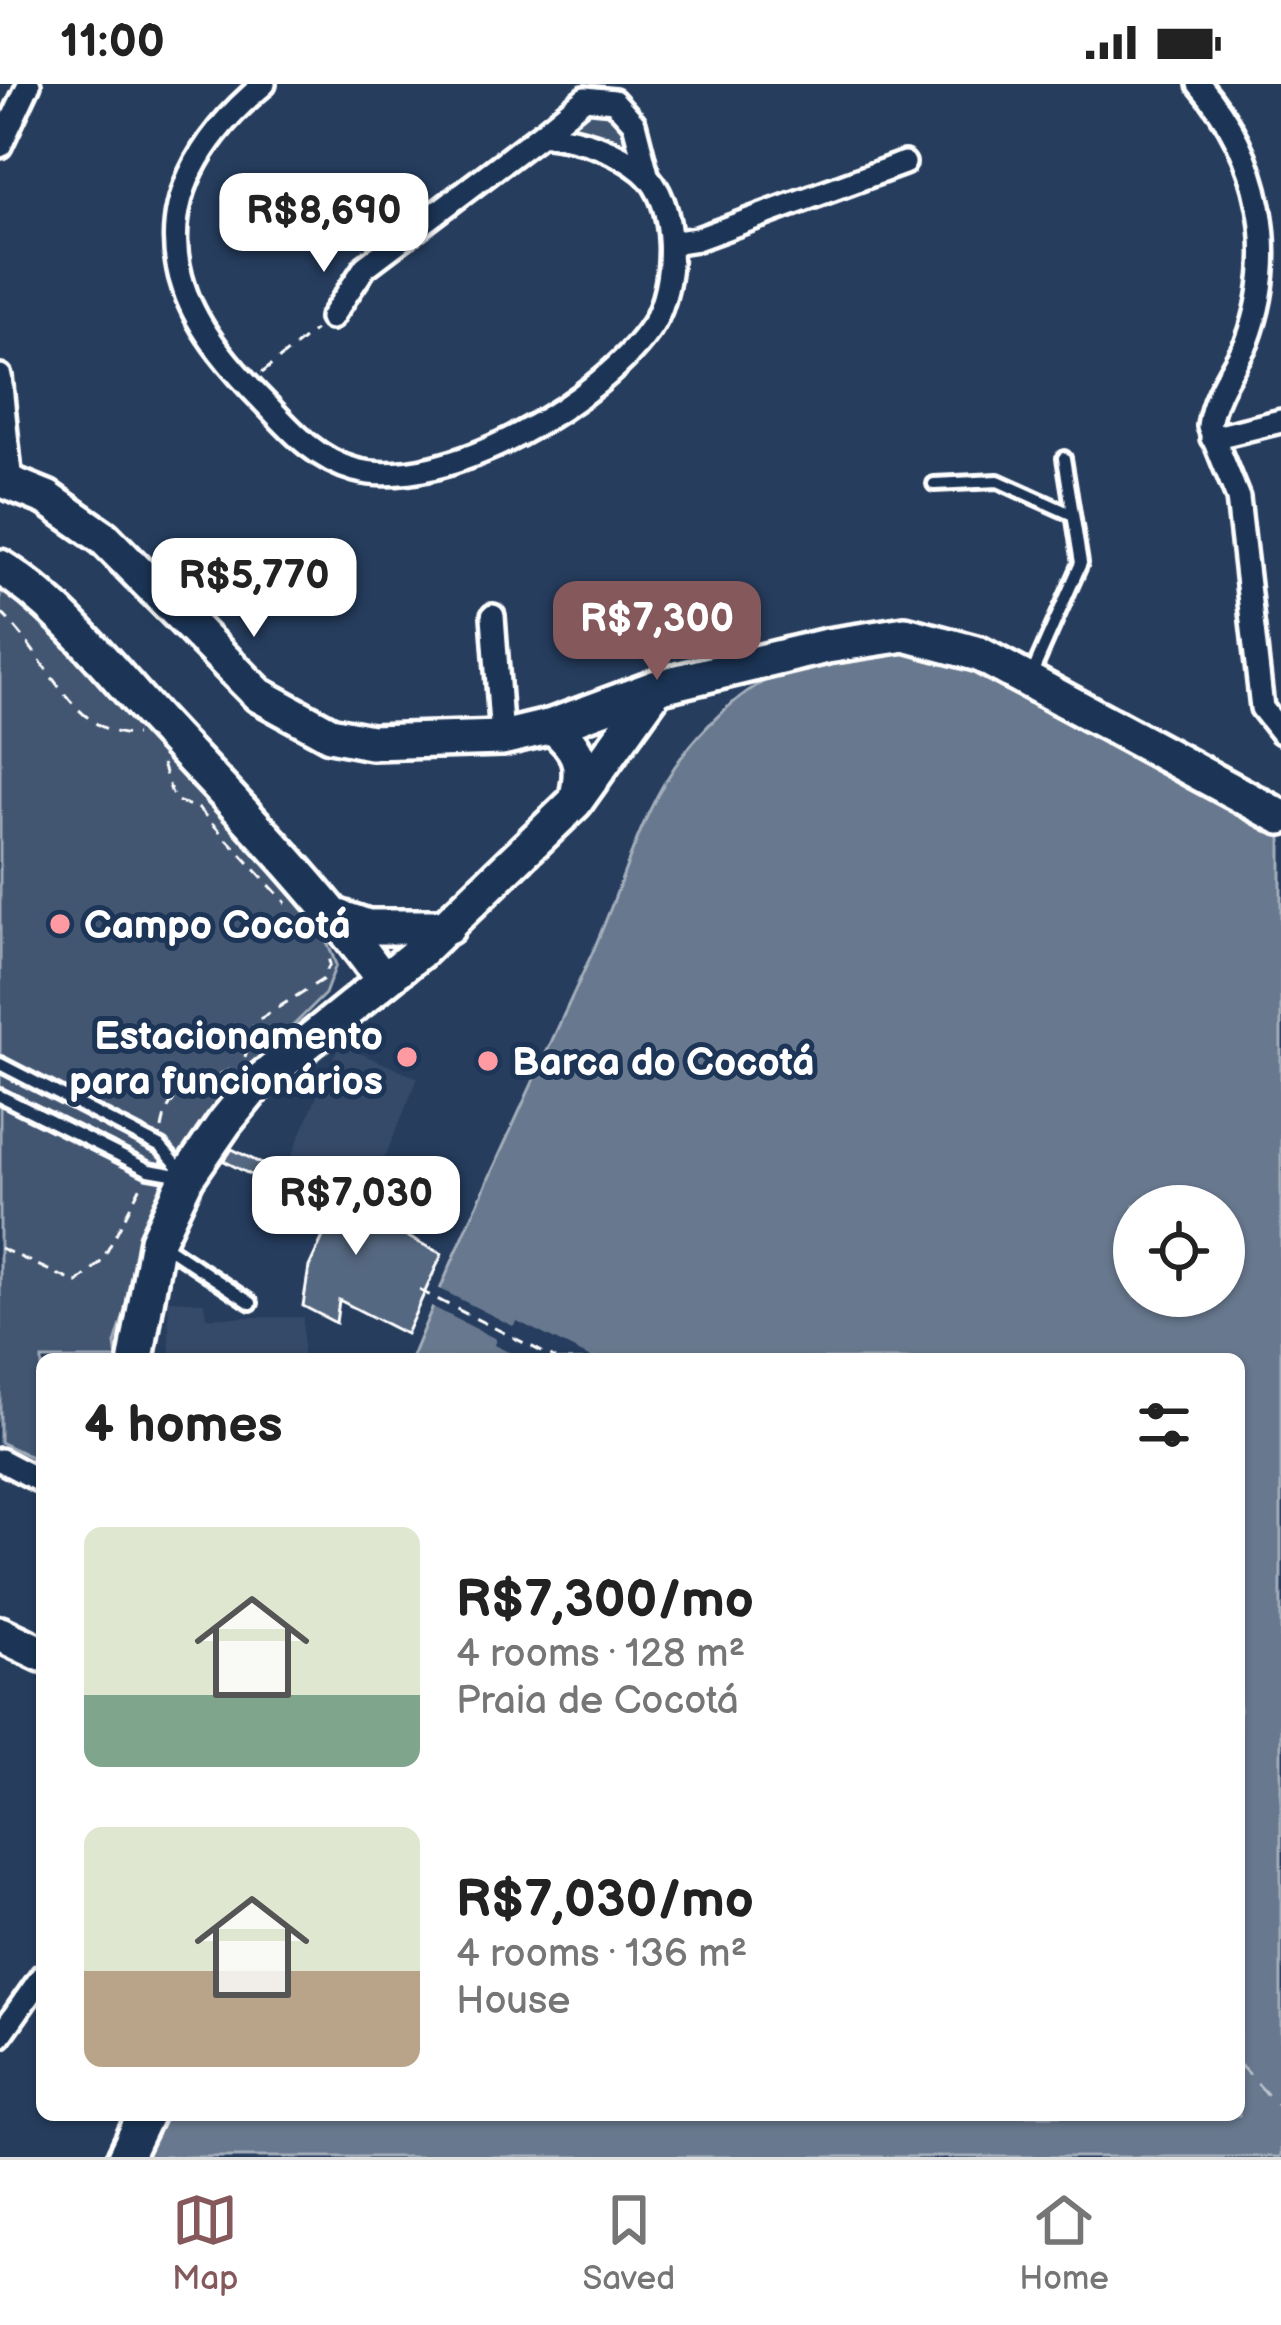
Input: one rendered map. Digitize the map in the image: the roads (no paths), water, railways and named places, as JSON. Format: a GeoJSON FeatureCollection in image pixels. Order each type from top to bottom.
{"type":"FeatureCollection","features":[{"type":"Feature","properties":{"kind":"street"},"geometry":{"type":"LineString","coordinates":[[0,146],[29,84]]}},
{"type":"Feature","properties":{"kind":"street"},"geometry":{"type":"LineString","coordinates":[[265,84],[211,136],[174,213],[174,256],[186,296],[248,386],[325,458],[356,470],[394,476],[427,473],[480,456],[533,425],[634,348],[669,290],[670,243],[634,123],[614,101],[585,98],[365,267],[331,318]]}},
{"type":"Feature","properties":{"kind":"street"},"geometry":{"type":"LineString","coordinates":[[1199,84],[1223,112],[1251,167],[1270,250],[1255,320],[1210,414],[1212,438],[1238,498],[1262,708],[1281,732]]}},
{"type":"Feature","properties":{"kind":"street"},"geometry":{"type":"LineString","coordinates":[[541,134],[596,144],[647,174]]}},
{"type":"Feature","properties":{"kind":"street"},"geometry":{"type":"LineString","coordinates":[[670,243],[698,239],[904,163]]}},
{"type":"Feature","properties":{"kind":"street"},"geometry":{"type":"LineString","coordinates":[[1,389],[5,481],[47,498],[104,538],[260,695],[291,716],[330,734],[371,742],[502,737],[627,710]]}},
{"type":"Feature","properties":{"kind":"street"},"geometry":{"type":"LineString","coordinates":[[1212,438],[1281,422]]}},
{"type":"Feature","properties":{"kind":"street"},"geometry":{"type":"LineString","coordinates":[[0,567],[29,587],[81,639],[332,931],[383,980]]}},
{"type":"Feature","properties":{"kind":"street"},"geometry":{"type":"LineString","coordinates":[[493,616],[502,737]]}},
{"type":"Feature","properties":{"kind":"street"},"geometry":{"type":"LineString","coordinates":[[137,1353],[157,1240],[187,1177],[256,1084],[448,927],[575,802],[627,710],[657,687],[905,634],[986,658],[1281,817]]}},
{"type":"Feature","properties":{"kind":"street"},"geometry":{"type":"LineString","coordinates":[[552,726],[574,744],[581,758],[575,802]]}},
{"type":"Feature","properties":{"kind":"street"},"geometry":{"type":"LineString","coordinates":[[332,931],[448,927]]}},
{"type":"Feature","properties":{"kind":"street"},"geometry":{"type":"LineString","coordinates":[[0,1460],[36,1479]]}},
{"type":"Feature","properties":{"kind":"street"},"geometry":{"type":"LineString","coordinates":[[0,2036],[36,1985]]}},
{"type":"Feature","properties":{"kind":"street"},"geometry":{"type":"LineString","coordinates":[[125,2157],[142,2121]]}},
{"type":"Feature","properties":{"kind":"lane"},"geometry":{"type":"LineString","coordinates":[[1035,667],[1079,573],[1064,458]]}},
{"type":"Feature","properties":{"kind":"lane"},"geometry":{"type":"LineString","coordinates":[[934,484],[998,481],[1073,515]]}},
{"type":"Feature","properties":{"kind":"lane"},"geometry":{"type":"LineString","coordinates":[[986,658],[1009,656],[1035,667],[1048,675],[1063,698]]}},
{"type":"Feature","properties":{"kind":"lane"},"geometry":{"type":"LineString","coordinates":[[0,1064],[161,1148],[187,1177]]}},
{"type":"Feature","properties":{"kind":"lane"},"geometry":{"type":"LineString","coordinates":[[0,1096],[148,1170],[187,1177]]}},
{"type":"Feature","properties":{"kind":"lane"},"geometry":{"type":"LineString","coordinates":[[157,1240],[251,1304]]}},
{"type":"Feature","properties":{"kind":"place","name":"Campo Cocotá"},"geometry":{"type":"Point","coordinates":[60,924]}},
{"type":"Feature","properties":{"kind":"place","name":"Estacionamento para funcionários"},"geometry":{"type":"Point","coordinates":[407,1057]}},
{"type":"Feature","properties":{"kind":"place","name":"Barca do Cocotá"},"geometry":{"type":"Point","coordinates":[488,1061]}}]}
